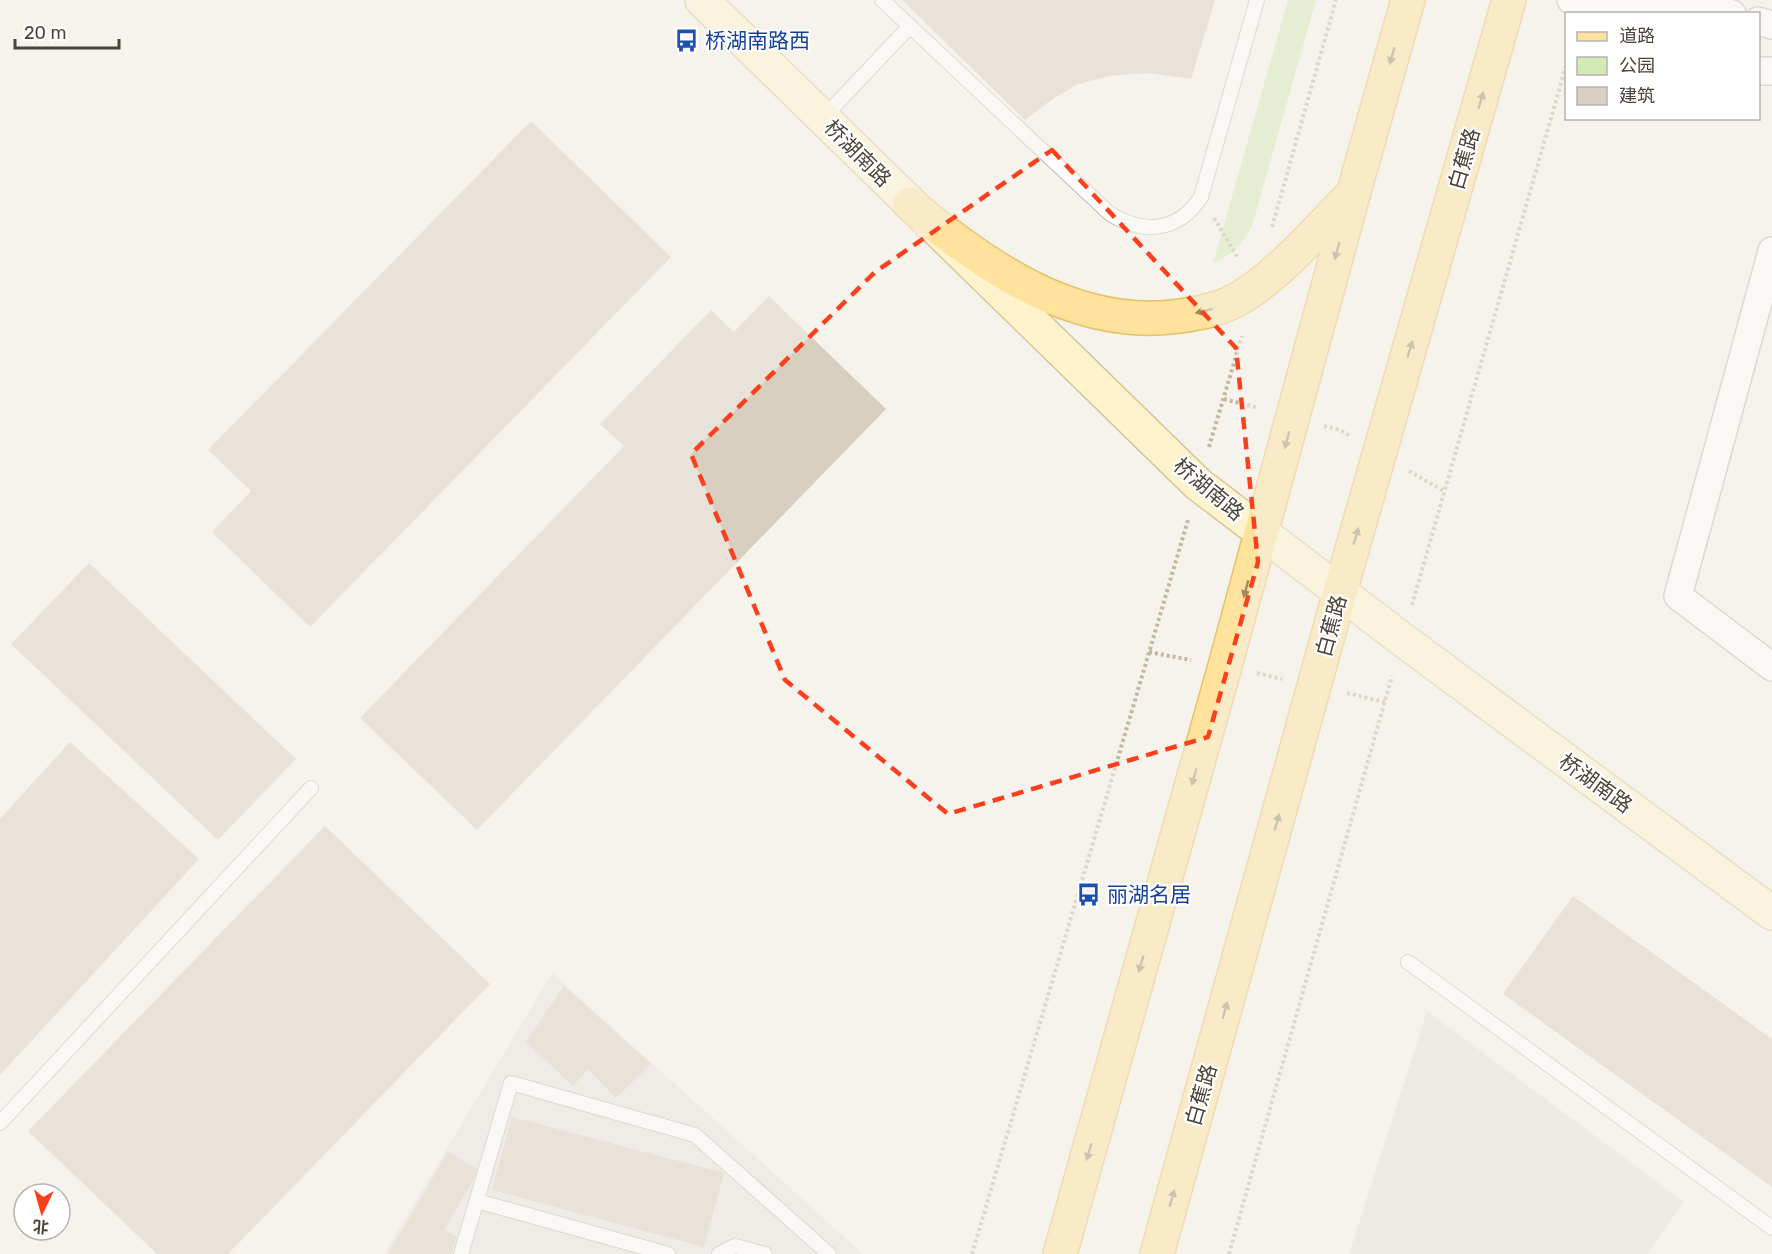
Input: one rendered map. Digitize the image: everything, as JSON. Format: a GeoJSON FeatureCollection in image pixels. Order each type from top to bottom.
{"type":"FeatureCollection","features":[{"type":"Feature","properties":{"kind":"main road"},"geometry":{"type":"LineString","coordinates":[[1060,1254],[1408,0]]}},
{"type":"Feature","properties":{"kind":"main road","name":"白蕉路"},"geometry":{"type":"LineString","coordinates":[[1157,1254],[1340,592],[1509,0]]}},
{"type":"Feature","properties":{"kind":"main road"},"geometry":{"type":"LineString","coordinates":[[910,204],[953,240],[998,270],[1047,296],[1100,313],[1157,319],[1205,312],[1239,298],[1272,275],[1353,195]]}},
{"type":"Feature","properties":{"kind":"street","name":"桥湖南路"},"geometry":{"type":"LineString","coordinates":[[702,0],[1198,484],[1772,913]]}},
{"type":"Feature","properties":{"kind":"street"},"geometry":{"type":"LineString","coordinates":[[1571,0],[1613,12],[1662,5],[1727,12]]}},
{"type":"Feature","properties":{"kind":"street"},"geometry":{"type":"LineString","coordinates":[[1772,251],[1678,596],[1772,667]]}},
{"type":"Feature","properties":{"kind":"lane"},"geometry":{"type":"LineString","coordinates":[[882,0],[1109,213],[1131,225],[1145,227],[1172,224],[1184,217],[1201,197],[1257,0]]}},
{"type":"Feature","properties":{"kind":"lane"},"geometry":{"type":"LineString","coordinates":[[822,118],[910,26]]}},
{"type":"Feature","properties":{"kind":"lane"},"geometry":{"type":"LineString","coordinates":[[0,1123],[311,788]]}},
{"type":"Feature","properties":{"kind":"lane"},"geometry":{"type":"LineString","coordinates":[[1408,962],[1772,1228]]}},
{"type":"Feature","properties":{"kind":"lane"},"geometry":{"type":"LineString","coordinates":[[461,1254],[512,1083],[695,1135],[829,1254]]}},
{"type":"Feature","properties":{"kind":"lane"},"geometry":{"type":"LineString","coordinates":[[477,1201],[668,1254]]}},
{"type":"Feature","properties":{"kind":"lane"},"geometry":{"type":"LineString","coordinates":[[719,1254],[735,1246],[765,1254]]}},
{"type":"Feature","properties":{"kind":"path"},"geometry":{"type":"LineString","coordinates":[[1270,235],[1336,0]]}},
{"type":"Feature","properties":{"kind":"path"},"geometry":{"type":"LineString","coordinates":[[972,1254],[1256,287],[1201,197]]}},
{"type":"Feature","properties":{"kind":"path"},"geometry":{"type":"LineString","coordinates":[[1224,399],[1340,430],[1444,491]]}},
{"type":"Feature","properties":{"kind":"path"},"geometry":{"type":"LineString","coordinates":[[1149,651],[1385,702]]}},
{"type":"Feature","properties":{"kind":"highlighted area"},"geometry":{"type":"Polygon","coordinates":[[[1052,150],[1236,348],[1258,562],[1208,737],[948,814],[785,680],[691,454],[875,272],[1052,150]]]}},
{"type":"Feature","properties":{"kind":"shaded area"},"geometry":{"type":"Polygon","coordinates":[[[552,973],[863,1254],[384,1254],[552,973]]]}},
{"type":"Feature","properties":{"kind":"shaded area"},"geometry":{"type":"Polygon","coordinates":[[[1427,1011],[1684,1202],[1647,1254],[1349,1254],[1427,1011]]]}},
{"type":"Feature","properties":{"kind":"green space"},"geometry":{"type":"Polygon","coordinates":[[[1288,0],[1316,0],[1253,223],[1238,247],[1213,263],[1288,0]]]}},
{"type":"Feature","properties":{"kind":"building"},"geometry":{"type":"Polygon","coordinates":[[[902,0],[1215,0],[1191,79],[1147,73],[1109,76],[1076,85],[1025,120],[902,0]]]}},
{"type":"Feature","properties":{"kind":"building"},"geometry":{"type":"Polygon","coordinates":[[[531,121],[671,257],[310,627],[212,532],[251,491],[208,450],[531,121]]]}},
{"type":"Feature","properties":{"kind":"building"},"geometry":{"type":"Polygon","coordinates":[[[769,296],[886,409],[477,830],[360,718],[624,446],[600,424],[711,310],[734,332],[769,296]]]}},
{"type":"Feature","properties":{"kind":"building"},"geometry":{"type":"Polygon","coordinates":[[[89,563],[296,759],[218,840],[11,644],[89,563]]]}},
{"type":"Feature","properties":{"kind":"building"},"geometry":{"type":"Polygon","coordinates":[[[70,742],[199,859],[0,1075],[0,819],[70,742]]]}},
{"type":"Feature","properties":{"kind":"building"},"geometry":{"type":"Polygon","coordinates":[[[325,826],[490,984],[228,1254],[157,1254],[28,1131],[325,826]]]}},
{"type":"Feature","properties":{"kind":"building"},"geometry":{"type":"Polygon","coordinates":[[[1573,896],[1772,1039],[1772,1187],[1503,994],[1573,896]]]}},
{"type":"Feature","properties":{"kind":"building"},"geometry":{"type":"Polygon","coordinates":[[[564,986],[651,1064],[616,1098],[588,1069],[573,1086],[526,1042],[564,986]]]}},
{"type":"Feature","properties":{"kind":"building"},"geometry":{"type":"Polygon","coordinates":[[[512,1117],[724,1173],[704,1247],[492,1190],[512,1117]]]}},
{"type":"Feature","properties":{"kind":"building"},"geometry":{"type":"Polygon","coordinates":[[[448,1152],[479,1170],[444,1230],[456,1237],[451,1254],[388,1254],[448,1152]]]}},
{"type":"Feature","properties":{"kind":"place","name":"桥湖南路西"},"geometry":{"type":"Point","coordinates":[687,40]}},
{"type":"Feature","properties":{"kind":"place","name":"丽湖名居"},"geometry":{"type":"Point","coordinates":[1089,894]}}]}
